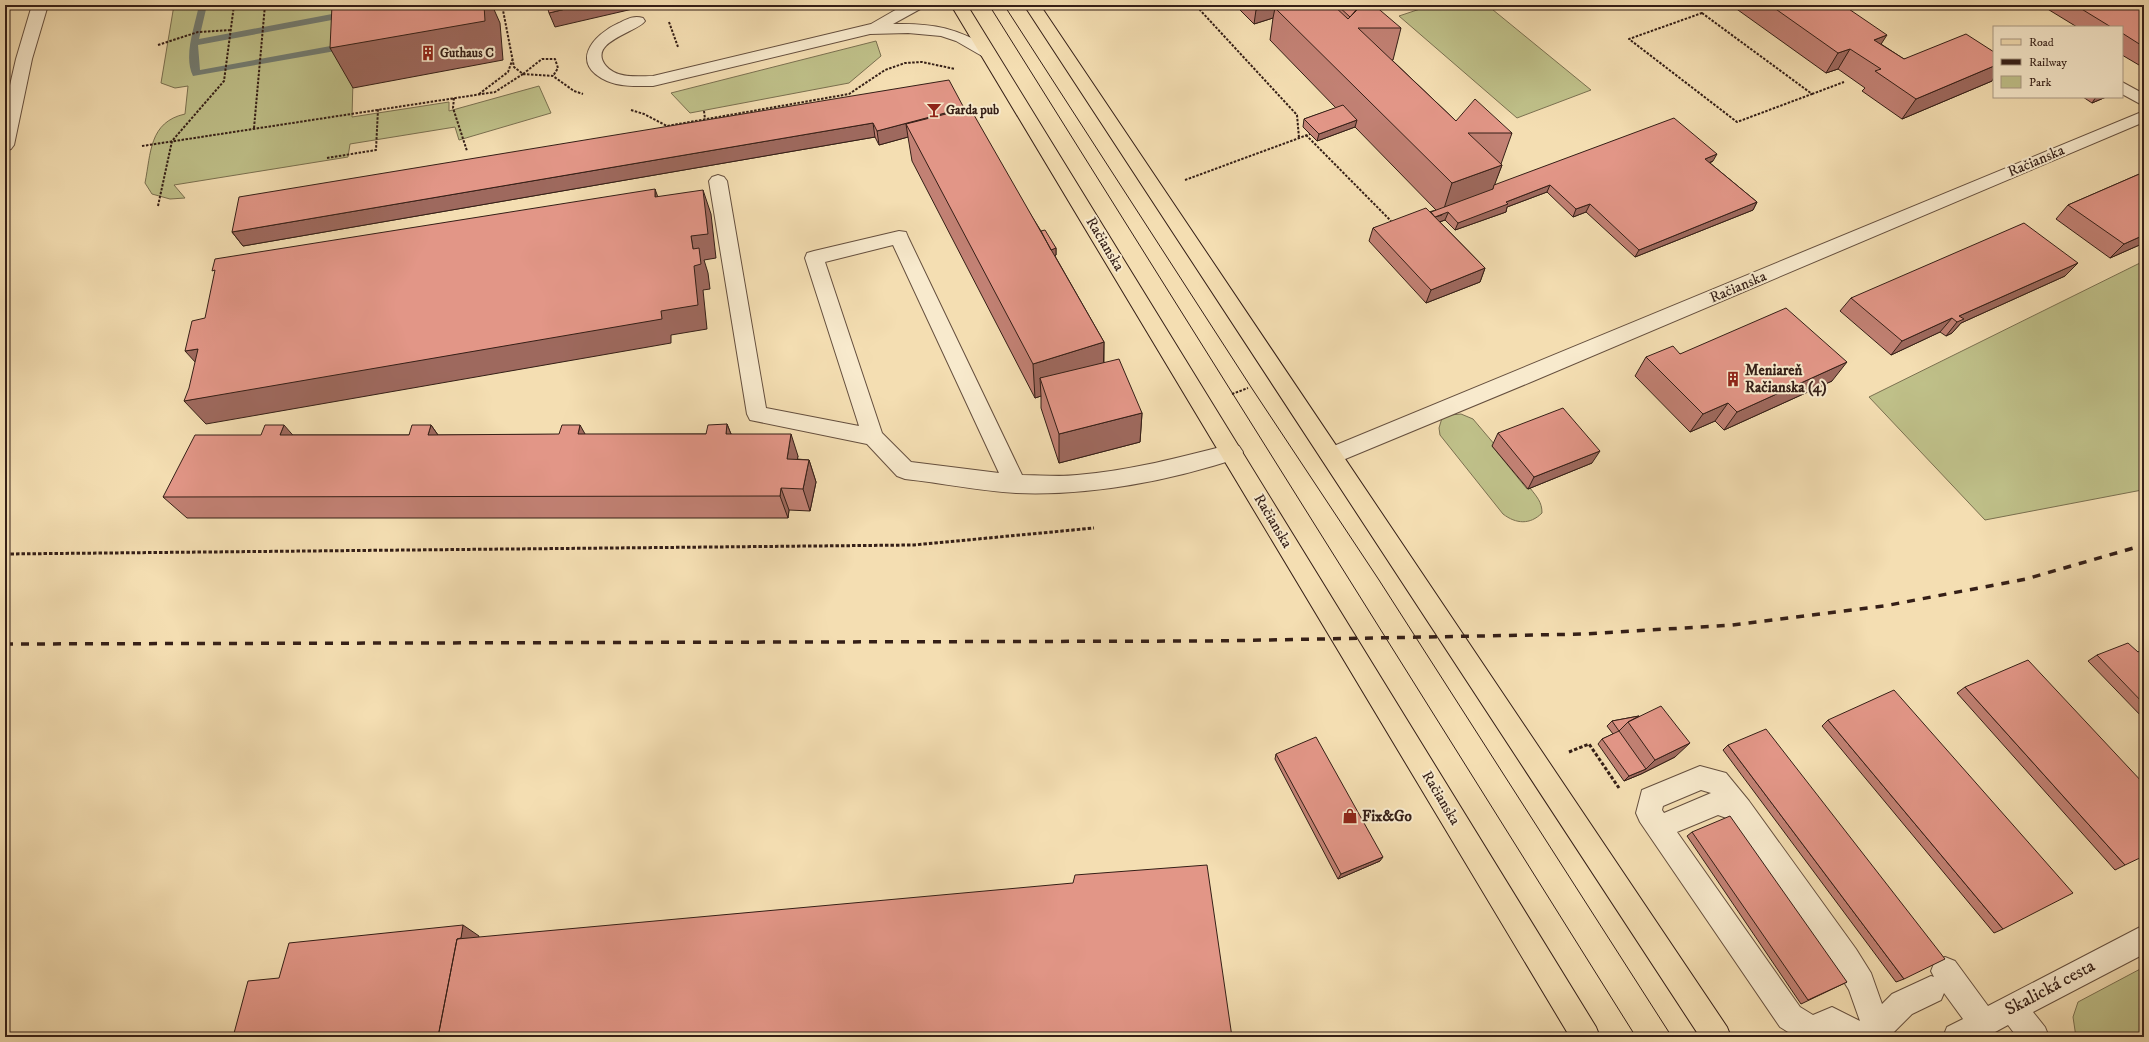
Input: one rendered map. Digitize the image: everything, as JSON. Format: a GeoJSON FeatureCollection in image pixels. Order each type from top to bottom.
{"type":"FeatureCollection","features":[{"type":"Feature","properties":{"kind":"main road","name":"Račianska"},"geometry":{"type":"LineString","coordinates":[[960,5],[1586,1037]]}},
{"type":"Feature","properties":{"kind":"main road"},"geometry":{"type":"LineString","coordinates":[[1032,5],[1717,1037]]}},
{"type":"Feature","properties":{"kind":"street"},"geometry":{"type":"LineString","coordinates":[[5,145],[24,59],[40,5]]}},
{"type":"Feature","properties":{"kind":"street"},"geometry":{"type":"LineString","coordinates":[[637,21],[613,30],[597,45],[594,52],[594,60],[599,68],[608,76],[620,81],[653,81],[870,29],[904,13],[916,5]]}},
{"type":"Feature","properties":{"kind":"street"},"geometry":{"type":"LineString","coordinates":[[870,29],[908,28],[944,31],[962,38],[988,53]]}},
{"type":"Feature","properties":{"kind":"street"},"geometry":{"type":"LineString","coordinates":[[2123,88],[2144,101]]}},
{"type":"Feature","properties":{"kind":"street","name":"Račianska"},"geometry":{"type":"LineString","coordinates":[[1331,456],[1539,371],[2144,116]]}},
{"type":"Feature","properties":{"kind":"street"},"geometry":{"type":"LineString","coordinates":[[718,181],[757,414],[873,437]]}},
{"type":"Feature","properties":{"kind":"street"},"geometry":{"type":"LineString","coordinates":[[1016,484],[899,237],[814,258],[873,437],[905,470],[1016,484],[1076,484],[1177,467],[1232,452]]}},
{"type":"Feature","properties":{"kind":"street"},"geometry":{"type":"LineString","coordinates":[[1700,778],[1717,781],[1740,810],[1746,836],[1810,926],[1837,963],[1861,983],[1871,1035],[1832,1021],[1811,1030],[1790,1017],[1780,988],[1691,858],[1658,827],[1649,814],[1650,799],[1700,778]]}},
{"type":"Feature","properties":{"kind":"street","name":"Skalická cesta"},"geometry":{"type":"LineString","coordinates":[[1957,1037],[2144,939]]}},
{"type":"Feature","properties":{"kind":"street"},"geometry":{"type":"LineString","coordinates":[[1871,1035],[1902,1004],[1938,981],[1983,1023]]}},
{"type":"Feature","properties":{"kind":"street"},"geometry":{"type":"LineString","coordinates":[[2012,1008],[2035,1037]]}},
{"type":"Feature","properties":{"kind":"path"},"geometry":{"type":"LineString","coordinates":[[158,206],[172,141],[224,81],[234,5]]}},
{"type":"Feature","properties":{"kind":"path"},"geometry":{"type":"LineString","coordinates":[[254,128],[265,5]]}},
{"type":"Feature","properties":{"kind":"path"},"geometry":{"type":"LineString","coordinates":[[502,5],[514,67],[523,74],[553,76],[574,91],[587,96]]}},
{"type":"Feature","properties":{"kind":"path"},"geometry":{"type":"LineString","coordinates":[[1202,5],[1200,10],[1297,115],[1298,122],[1296,127],[1299,138]]}},
{"type":"Feature","properties":{"kind":"path"},"geometry":{"type":"LineString","coordinates":[[1812,94],[1702,13],[1629,39],[1737,122],[1812,94],[1844,82]]}},
{"type":"Feature","properties":{"kind":"path"},"geometry":{"type":"LineString","coordinates":[[666,15],[680,52]]}},
{"type":"Feature","properties":{"kind":"path"},"geometry":{"type":"LineString","coordinates":[[497,18],[504,17]]}},
{"type":"Feature","properties":{"kind":"path"},"geometry":{"type":"LineString","coordinates":[[158,44],[198,32],[231,30]]}},
{"type":"Feature","properties":{"kind":"path"},"geometry":{"type":"LineString","coordinates":[[478,94],[508,72],[513,58]]}},
{"type":"Feature","properties":{"kind":"path"},"geometry":{"type":"LineString","coordinates":[[142,146],[495,92],[523,74],[542,59],[555,59],[558,68],[553,76]]}},
{"type":"Feature","properties":{"kind":"path"},"geometry":{"type":"LineString","coordinates":[[628,109],[644,114],[667,126],[849,94],[885,70],[905,63],[922,62],[958,70]]}},
{"type":"Feature","properties":{"kind":"path"},"geometry":{"type":"LineString","coordinates":[[454,98],[453,108],[467,151]]}},
{"type":"Feature","properties":{"kind":"path"},"geometry":{"type":"LineString","coordinates":[[327,158],[376,150],[378,109]]}},
{"type":"Feature","properties":{"kind":"path"},"geometry":{"type":"LineString","coordinates":[[704,111],[705,119]]}},
{"type":"Feature","properties":{"kind":"path"},"geometry":{"type":"LineString","coordinates":[[1184,180],[1310,134]]}},
{"type":"Feature","properties":{"kind":"path"},"geometry":{"type":"LineString","coordinates":[[1306,135],[1391,222]]}},
{"type":"Feature","properties":{"kind":"path"},"geometry":{"type":"LineString","coordinates":[[1202,404],[1279,377]]}},
{"type":"Feature","properties":{"kind":"path"},"geometry":{"type":"LineString","coordinates":[[5,554],[914,545],[1094,528]]}},
{"type":"Feature","properties":{"kind":"path"},"geometry":{"type":"LineString","coordinates":[[1568,752],[1589,744],[1621,791]]}},
{"type":"Feature","properties":{"kind":"green space"},"geometry":{"type":"Polygon","coordinates":[[[174,5],[355,5],[352,117],[449,102],[449,111],[539,86],[551,113],[459,140],[455,127],[350,144],[348,157],[174,185],[185,198],[170,199],[152,194],[145,183],[154,140],[158,131],[164,124],[173,118],[185,114],[188,86],[175,88],[161,83],[174,5]]]}},
{"type":"Feature","properties":{"kind":"green space"},"geometry":{"type":"Polygon","coordinates":[[[1432,5],[1487,5],[1591,90],[1517,118],[1399,16],[1432,5]]]}},
{"type":"Feature","properties":{"kind":"green space"},"geometry":{"type":"Polygon","coordinates":[[[876,41],[881,56],[849,83],[690,113],[671,93],[876,41]]]}},
{"type":"Feature","properties":{"kind":"green space"},"geometry":{"type":"Polygon","coordinates":[[[2144,261],[2144,489],[2142,490],[1985,520],[1869,397],[2144,261]]]}},
{"type":"Feature","properties":{"kind":"green space"},"geometry":{"type":"Polygon","coordinates":[[[1461,414],[1473,419],[1495,445],[1492,446],[1527,489],[1530,488],[1535,494],[1540,503],[1542,513],[1533,520],[1523,522],[1513,520],[1503,514],[1440,435],[1439,428],[1442,418],[1450,415],[1461,414]]]}},
{"type":"Feature","properties":{"kind":"green space"},"geometry":{"type":"Polygon","coordinates":[[[2144,967],[2144,1037],[2076,1037],[2073,1017],[2078,1002],[2144,967]]]}},
{"type":"Feature","properties":{"kind":"building"},"geometry":{"type":"Polygon","coordinates":[[[332,5],[484,5],[485,21],[330,48],[332,5]]]}},
{"type":"Feature","properties":{"kind":"building"},"geometry":{"type":"Polygon","coordinates":[[[547,5],[582,5],[549,13],[547,5]]]}},
{"type":"Feature","properties":{"kind":"building"},"geometry":{"type":"Polygon","coordinates":[[[1251,5],[1272,5],[1256,10],[1251,5]]]}},
{"type":"Feature","properties":{"kind":"building"},"geometry":{"type":"Polygon","coordinates":[[[1284,5],[1333,5],[1348,19],[1362,5],[1374,5],[1401,28],[1358,28],[1456,121],[1475,99],[1512,133],[1468,133],[1502,165],[1452,183],[1275,8],[1284,5]]]}},
{"type":"Feature","properties":{"kind":"building"},"geometry":{"type":"Polygon","coordinates":[[[1337,5],[1350,5],[1356,10],[1350,17],[1337,5]]]}},
{"type":"Feature","properties":{"kind":"building"},"geometry":{"type":"Polygon","coordinates":[[[1770,5],[1843,5],[1887,35],[1874,40],[1904,59],[1966,34],[1993,51],[1993,66],[1916,99],[1875,71],[1881,69],[1850,49],[1838,53],[1770,5]]]}},
{"type":"Feature","properties":{"kind":"building"},"geometry":{"type":"Polygon","coordinates":[[[2075,5],[2136,5],[2144,10],[2144,47],[2123,34],[2123,26],[2109,26],[2075,5]]]}},
{"type":"Feature","properties":{"kind":"building"},"geometry":{"type":"Polygon","coordinates":[[[949,80],[964,108],[877,131],[873,123],[232,232],[239,197],[949,80]]]}},
{"type":"Feature","properties":{"kind":"building"},"geometry":{"type":"Polygon","coordinates":[[[1343,105],[1357,120],[1319,134],[1304,119],[1343,105]]]}},
{"type":"Feature","properties":{"kind":"building"},"geometry":{"type":"Polygon","coordinates":[[[970,108],[1104,342],[1033,364],[906,124],[970,108]]]}},
{"type":"Feature","properties":{"kind":"building"},"geometry":{"type":"Polygon","coordinates":[[[1674,118],[1717,154],[1705,159],[1757,202],[1639,250],[1590,204],[1576,209],[1550,185],[1506,202],[1508,204],[1458,223],[1448,212],[1435,217],[1431,212],[1493,189],[1494,185],[1674,118]]]}},
{"type":"Feature","properties":{"kind":"building"},"geometry":{"type":"Polygon","coordinates":[[[2144,172],[2144,235],[2124,244],[2068,205],[2144,172]]]}},
{"type":"Feature","properties":{"kind":"building"},"geometry":{"type":"Polygon","coordinates":[[[655,189],[655,197],[703,190],[708,234],[691,236],[693,249],[699,248],[701,264],[694,266],[698,305],[661,311],[662,319],[184,401],[189,388],[198,349],[185,351],[192,321],[205,318],[215,270],[212,271],[215,259],[655,189]]]}},
{"type":"Feature","properties":{"kind":"building"},"geometry":{"type":"Polygon","coordinates":[[[1426,208],[1485,268],[1431,290],[1373,228],[1426,208]]]}},
{"type":"Feature","properties":{"kind":"building"},"geometry":{"type":"Polygon","coordinates":[[[2024,223],[2078,263],[1959,316],[1964,319],[1957,322],[1952,318],[1902,341],[1851,298],[2024,223]]]}},
{"type":"Feature","properties":{"kind":"building"},"geometry":{"type":"Polygon","coordinates":[[[1045,230],[1056,248],[1051,250],[1041,231],[1045,230]]]}},
{"type":"Feature","properties":{"kind":"building","name":"Meniareň Račianska (4)"},"geometry":{"type":"Polygon","coordinates":[[[1786,308],[1847,362],[1737,412],[1728,403],[1703,414],[1646,357],[1673,346],[1680,354],[1786,308]]]}},
{"type":"Feature","properties":{"kind":"building"},"geometry":{"type":"Polygon","coordinates":[[[1119,359],[1142,413],[1059,434],[1040,378],[1119,359]]]}},
{"type":"Feature","properties":{"kind":"building"},"geometry":{"type":"Polygon","coordinates":[[[1563,408],[1600,451],[1534,477],[1498,433],[1563,408]]]}},
{"type":"Feature","properties":{"kind":"building"},"geometry":{"type":"Polygon","coordinates":[[[727,424],[726,434],[791,434],[787,459],[809,460],[803,489],[781,488],[780,496],[163,497],[195,435],[261,435],[265,425],[284,425],[280,435],[409,435],[412,425],[431,425],[428,435],[559,434],[562,425],[580,425],[578,434],[706,434],[708,425],[727,424]]]}},
{"type":"Feature","properties":{"kind":"building"},"geometry":{"type":"Polygon","coordinates":[[[2128,643],[2138,652],[2144,649],[2144,704],[2097,655],[2128,643]]]}},
{"type":"Feature","properties":{"kind":"building"},"geometry":{"type":"Polygon","coordinates":[[[2028,660],[2144,784],[2144,856],[2125,865],[1965,687],[2028,660]]]}},
{"type":"Feature","properties":{"kind":"building"},"geometry":{"type":"Polygon","coordinates":[[[1894,690],[2073,893],[2003,929],[1828,720],[1894,690]]]}},
{"type":"Feature","properties":{"kind":"building"},"geometry":{"type":"Polygon","coordinates":[[[1661,706],[1690,743],[1655,760],[1628,722],[1661,706]]]}},
{"type":"Feature","properties":{"kind":"building"},"geometry":{"type":"Polygon","coordinates":[[[1639,716],[1628,722],[1619,731],[1612,721],[1639,716]]]}},
{"type":"Feature","properties":{"kind":"building"},"geometry":{"type":"Polygon","coordinates":[[[1766,729],[1945,959],[1904,979],[1728,745],[1766,729]]]}},
{"type":"Feature","properties":{"kind":"building"},"geometry":{"type":"Polygon","coordinates":[[[1619,731],[1646,769],[1629,776],[1602,739],[1619,731]]]}},
{"type":"Feature","properties":{"kind":"building"},"geometry":{"type":"Polygon","coordinates":[[[1316,737],[1383,857],[1341,874],[1276,754],[1316,737]]]}},
{"type":"Feature","properties":{"kind":"building"},"geometry":{"type":"Polygon","coordinates":[[[1730,816],[1847,982],[1808,1000],[1692,832],[1730,816]]]}},
{"type":"Feature","properties":{"kind":"building"},"geometry":{"type":"Polygon","coordinates":[[[1207,865],[1232,1037],[438,1037],[457,939],[1073,883],[1075,875],[1207,865]]]}},
{"type":"Feature","properties":{"kind":"building"},"geometry":{"type":"Polygon","coordinates":[[[463,925],[461,938],[457,939],[438,1037],[233,1037],[248,981],[279,978],[289,943],[463,925]]]}},
{"type":"Feature","properties":{"kind":"waterway"},"geometry":{"type":"LineString","coordinates":[[193,43],[198,32],[203,5]]}},
{"type":"Feature","properties":{"kind":"waterway"},"geometry":{"type":"LineString","coordinates":[[193,43],[348,14]]}},
{"type":"Feature","properties":{"kind":"waterway"},"geometry":{"type":"LineString","coordinates":[[193,43],[196,74],[347,46]]}},
{"type":"Feature","properties":{"kind":"tram line"},"geometry":{"type":"LineString","coordinates":[[989,5],[1636,1037]]}},
{"type":"Feature","properties":{"kind":"tram line"},"geometry":{"type":"LineString","coordinates":[[1004,5],[1251,387],[1379,580],[1672,1037]]}},
{"type":"Feature","properties":{"kind":"railway"},"geometry":{"type":"LineString","coordinates":[[5,644],[1213,641],[1585,634],[1732,625],[1884,606],[2026,579],[2144,545]]}},
{"type":"Feature","properties":{"kind":"place","name":"Guthaus C"},"geometry":{"type":"Point","coordinates":[428,53]}},
{"type":"Feature","properties":{"kind":"place","name":"Garda pub"},"geometry":{"type":"Point","coordinates":[934,110]}},
{"type":"Feature","properties":{"kind":"place","name":"Meniareň Račianska (4)"},"geometry":{"type":"Point","coordinates":[1733,379]}},
{"type":"Feature","properties":{"kind":"place","name":"Fix&Go"},"geometry":{"type":"Point","coordinates":[1350,816]}}]}
